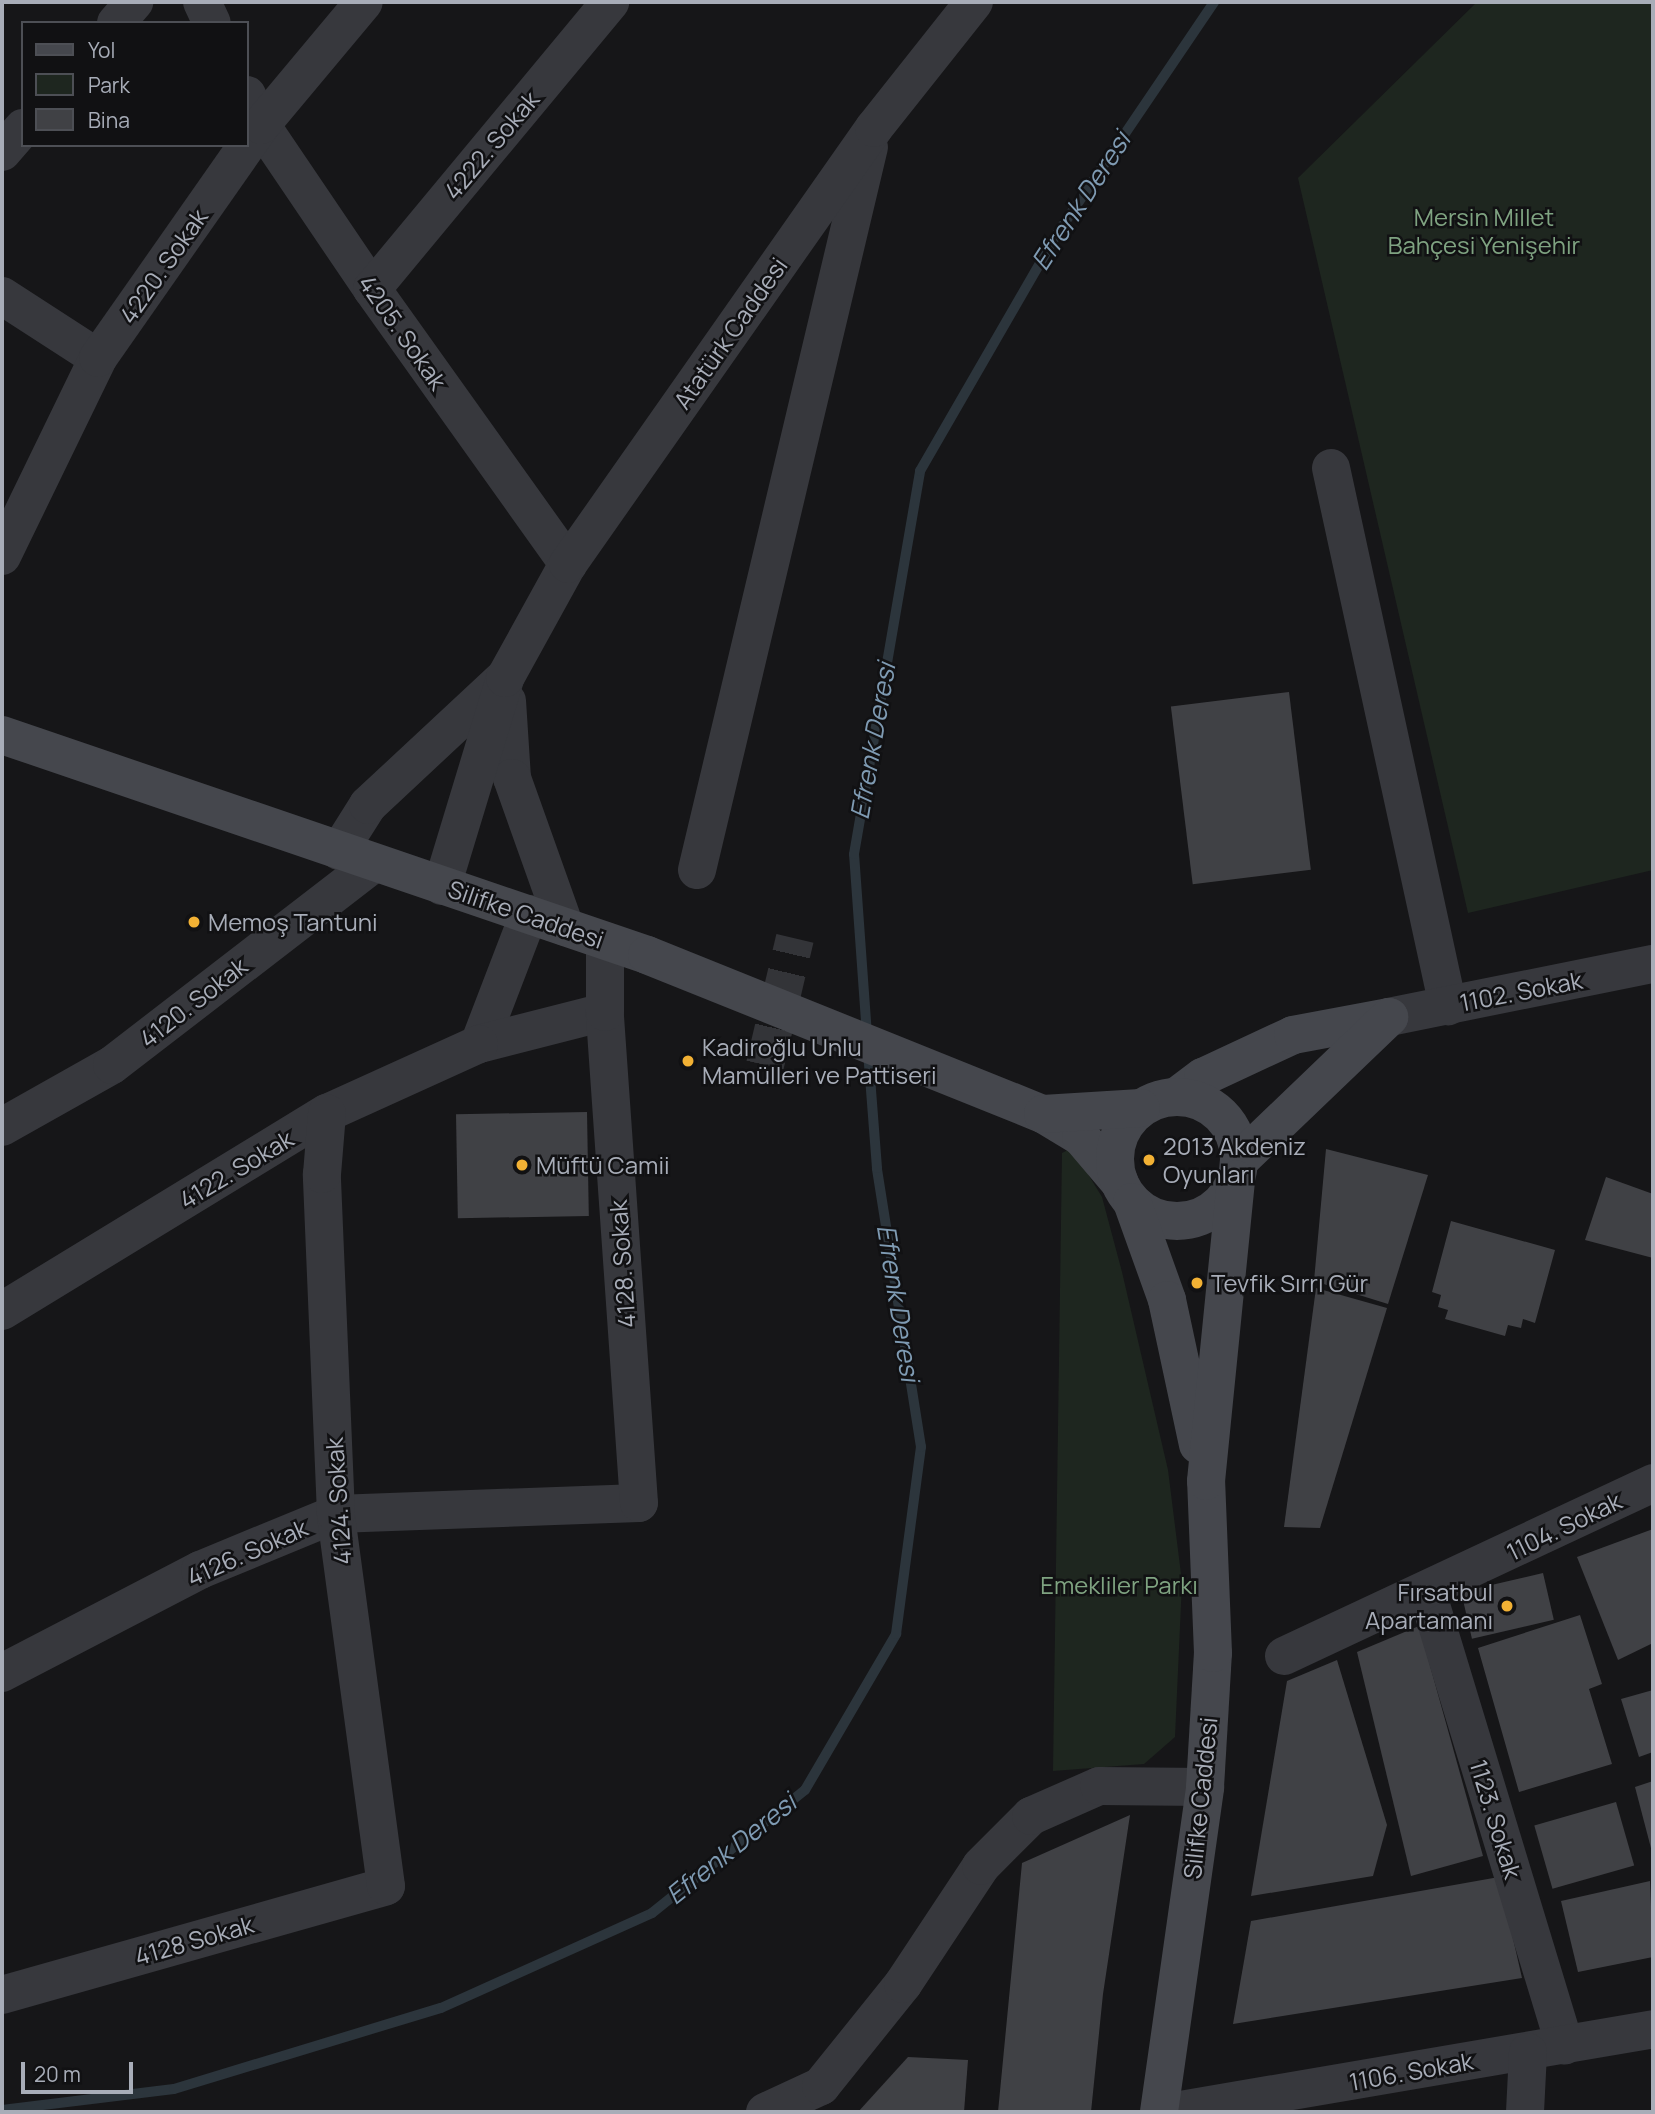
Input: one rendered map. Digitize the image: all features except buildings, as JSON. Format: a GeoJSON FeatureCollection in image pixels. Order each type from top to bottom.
{"type":"FeatureCollection","features":[{"type":"Feature","properties":{"kind":"street"},"geometry":{"type":"LineString","coordinates":[[118,21],[134,2]]}},
{"type":"Feature","properties":{"kind":"street"},"geometry":{"type":"LineString","coordinates":[[202,2],[211,21]]}},
{"type":"Feature","properties":{"kind":"street","name":"4220. Sokak"},"geometry":{"type":"LineString","coordinates":[[254,110],[364,2]]}},
{"type":"Feature","properties":{"kind":"street","name":"4222. Sokak"},"geometry":{"type":"LineString","coordinates":[[372,289],[610,2]]}},
{"type":"Feature","properties":{"kind":"street","name":"Atatürk Caddesi"},"geometry":{"type":"LineString","coordinates":[[442,886],[505,678],[568,564],[874,128],[974,2]]}},
{"type":"Feature","properties":{"kind":"street","name":"4205. Sokak"},"geometry":{"type":"LineString","coordinates":[[254,110],[372,289],[568,564]]}},
{"type":"Feature","properties":{"kind":"street"},"geometry":{"type":"LineString","coordinates":[[698,870],[874,128]]}},
{"type":"Feature","properties":{"kind":"street"},"geometry":{"type":"LineString","coordinates":[[2,152],[21,130]]}},
{"type":"Feature","properties":{"kind":"street","name":"4220. Sokak"},"geometry":{"type":"LineString","coordinates":[[5,540],[98,358],[231,147]]}},
{"type":"Feature","properties":{"kind":"street"},"geometry":{"type":"LineString","coordinates":[[2,296],[98,358]]}},
{"type":"Feature","properties":{"kind":"street"},"geometry":{"type":"LineString","coordinates":[[1331,468],[1448,1006]]}},
{"type":"Feature","properties":{"kind":"street"},"geometry":{"type":"LineString","coordinates":[[505,678],[512,778],[565,928]]}},
{"type":"Feature","properties":{"kind":"street","name":"Atatürk Caddesi"},"geometry":{"type":"LineString","coordinates":[[356,857],[368,805],[505,678]]}},
{"type":"Feature","properties":{"kind":"street","name":"Silifke Caddesi"},"geometry":{"type":"LineString","coordinates":[[2,735],[648,955],[1043,1114],[1082,1137],[1126,1192]]}},
{"type":"Feature","properties":{"kind":"street","name":"4120. Sokak"},"geometry":{"type":"LineString","coordinates":[[2,1127],[111,1065],[356,857]]}},
{"type":"Feature","properties":{"kind":"street"},"geometry":{"type":"LineString","coordinates":[[479,1045],[529,914]]}},
{"type":"Feature","properties":{"kind":"street","name":"4128. Sokak"},"geometry":{"type":"LineString","coordinates":[[605,941],[605,1012],[639,1503]]}},
{"type":"Feature","properties":{"kind":"street","name":"1102. Sokak"},"geometry":{"type":"LineString","coordinates":[[1389,1017],[1653,964]]}},
{"type":"Feature","properties":{"kind":"street","name":"4122. Sokak"},"geometry":{"type":"LineString","coordinates":[[2,1311],[327,1113],[479,1045],[605,1012]]}},
{"type":"Feature","properties":{"kind":"street"},"geometry":{"type":"LineString","coordinates":[[1206,1481],[1167,1300],[1126,1192],[1115,1153],[1119,1136],[1158,1103],[1203,1077],[1293,1035],[1389,1017]]}},
{"type":"Feature","properties":{"kind":"street"},"geometry":{"type":"LineString","coordinates":[[1126,1192],[1163,1220],[1198,1217],[1215,1209],[1237,1170],[1389,1017]]}},
{"type":"Feature","properties":{"kind":"street"},"geometry":{"type":"LineString","coordinates":[[1043,1114],[1158,1103],[1213,1108],[1228,1123],[1237,1170],[1206,1481]]}},
{"type":"Feature","properties":{"kind":"street","name":"4124. Sokak"},"geometry":{"type":"LineString","coordinates":[[327,1113],[322,1174],[335,1514],[386,1886]]}},
{"type":"Feature","properties":{"kind":"street","name":"Silifke Caddesi"},"geometry":{"type":"LineString","coordinates":[[1158,2112],[1205,1787],[1213,1653],[1206,1481]]}},
{"type":"Feature","properties":{"kind":"street","name":"1104. Sokak"},"geometry":{"type":"LineString","coordinates":[[1284,1656],[1427,1592],[1653,1483]]}},
{"type":"Feature","properties":{"kind":"street","name":"4126. Sokak"},"geometry":{"type":"LineString","coordinates":[[2,1674],[200,1570],[335,1514],[639,1503]]}},
{"type":"Feature","properties":{"kind":"street","name":"1123. Sokak"},"geometry":{"type":"LineString","coordinates":[[1427,1592],[1546,2049],[1525,2112]]}},
{"type":"Feature","properties":{"kind":"street"},"geometry":{"type":"LineString","coordinates":[[765,2112],[821,2099],[903,1984],[981,1866],[1031,1816],[1099,1786],[1205,1787]]}},
{"type":"Feature","properties":{"kind":"street","name":"4128 Sokak"},"geometry":{"type":"LineString","coordinates":[[2,1995],[386,1886]]}},
{"type":"Feature","properties":{"kind":"street","name":"1106. Sokak"},"geometry":{"type":"LineString","coordinates":[[1169,2112],[1653,2029]]}},
{"type":"Feature","properties":{"kind":"green space","name":"Mersin Millet Bahçesi Yenişehir"},"geometry":{"type":"Polygon","coordinates":[[[1477,2],[1653,2],[1653,870],[1468,913],[1298,178],[1477,2]]]}},
{"type":"Feature","properties":{"kind":"green space","name":"Emekliler Parkı"},"geometry":{"type":"Polygon","coordinates":[[[1072,1148],[1102,1197],[1122,1272],[1168,1470],[1182,1582],[1175,1737],[1144,1764],[1053,1771],[1062,1153],[1072,1148]]]}},
{"type":"Feature","properties":{"kind":"waterway","name":"Efrenk Deresi"},"geometry":{"type":"LineString","coordinates":[[867,1035],[854,854],[920,471],[1055,237],[1214,2]]}},
{"type":"Feature","properties":{"kind":"waterway","name":"Efrenk Deresi"},"geometry":{"type":"LineString","coordinates":[[2,2110],[174,2089],[441,2008],[652,1913],[805,1790],[896,1634],[921,1447],[877,1168],[868,1051]]}},
{"type":"Feature","properties":{"kind":"tunnel"},"geometry":{"type":"LineString","coordinates":[[765,1065],[795,938]]}},
{"type":"Feature","properties":{"kind":"place","name":"Memoş Tantuni"},"geometry":{"type":"Point","coordinates":[194,922]}},
{"type":"Feature","properties":{"kind":"place","name":"Kadiroğlu Unlu Mamülleri ve Pattiseri"},"geometry":{"type":"Point","coordinates":[688,1061]}},
{"type":"Feature","properties":{"kind":"place","name":"2013 Akdeniz Oyunları"},"geometry":{"type":"Point","coordinates":[1149,1160]}},
{"type":"Feature","properties":{"kind":"place","name":"Müftü Camii"},"geometry":{"type":"Point","coordinates":[522,1165]}},
{"type":"Feature","properties":{"kind":"place","name":"Tevfik Sırrı Gür"},"geometry":{"type":"Point","coordinates":[1197,1283]}},
{"type":"Feature","properties":{"kind":"place","name":"Fırsatbul Apartamanı"},"geometry":{"type":"Point","coordinates":[1507,1606]}}]}
